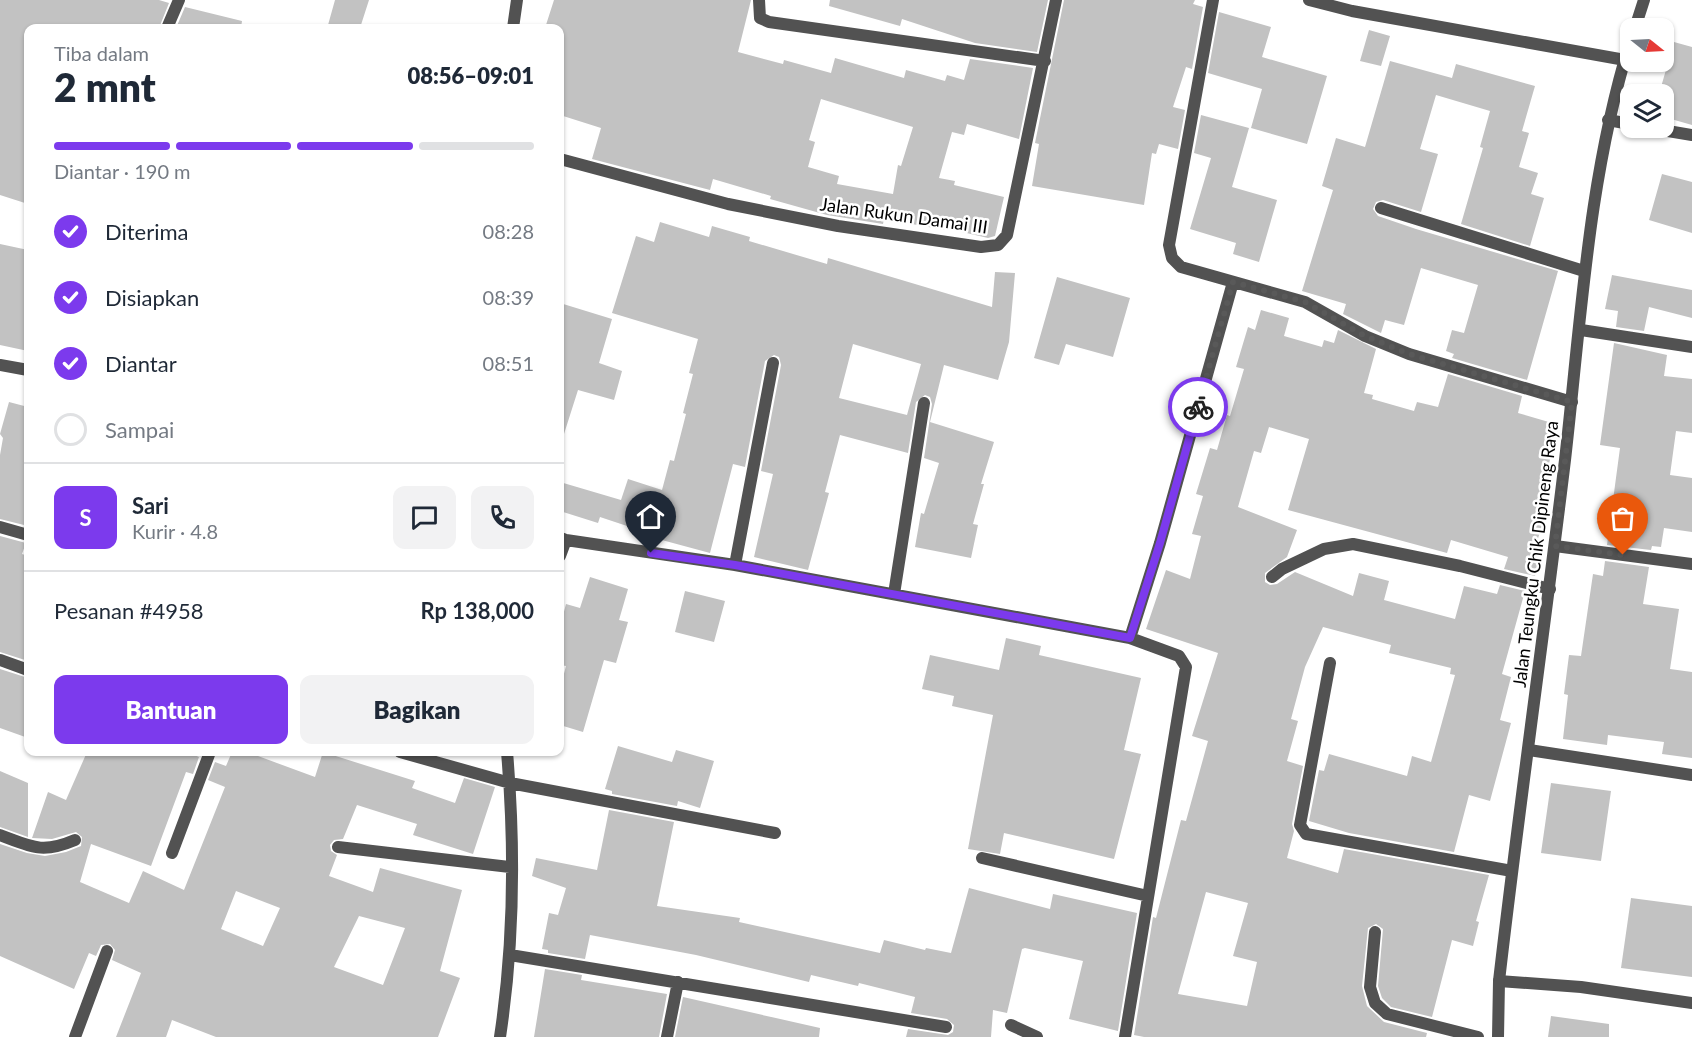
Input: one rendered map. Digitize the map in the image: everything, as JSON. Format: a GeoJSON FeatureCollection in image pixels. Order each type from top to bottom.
{"type":"FeatureCollection","features":[{"type":"Feature","properties":{"kind":"street"},"geometry":{"type":"LineString","coordinates":[[169,24],[179,0]]}},
{"type":"Feature","properties":{"kind":"street"},"geometry":{"type":"LineString","coordinates":[[514,24],[517,0]]}},
{"type":"Feature","properties":{"kind":"street"},"geometry":{"type":"LineString","coordinates":[[759,0],[760,18],[769,22],[1046,61]]}},
{"type":"Feature","properties":{"kind":"street","name":"Jalan Rukun Damai III"},"geometry":{"type":"LineString","coordinates":[[564,160],[739,206],[838,226],[998,245],[1007,235],[1046,61],[1056,0]]}},
{"type":"Feature","properties":{"kind":"street"},"geometry":{"type":"LineString","coordinates":[[1213,0],[1169,252],[1182,267],[1305,302],[1365,336],[1409,354],[1572,402]]}},
{"type":"Feature","properties":{"kind":"street"},"geometry":{"type":"LineString","coordinates":[[1309,0],[1352,5],[1620,59]]}},
{"type":"Feature","properties":{"kind":"street"},"geometry":{"type":"LineString","coordinates":[[1638,18],[1644,0]]}},
{"type":"Feature","properties":{"kind":"street","name":"Jalan Teungku Chik Dipineng Raya"},"geometry":{"type":"LineString","coordinates":[[1498,1037],[1499,981],[1550,589],[1581,330],[1584,271],[1608,120],[1622,72]]}},
{"type":"Feature","properties":{"kind":"street"},"geometry":{"type":"LineString","coordinates":[[1608,120],[1620,122]]}},
{"type":"Feature","properties":{"kind":"street"},"geometry":{"type":"LineString","coordinates":[[1674,132],[1692,135]]}},
{"type":"Feature","properties":{"kind":"street"},"geometry":{"type":"LineString","coordinates":[[1381,208],[1584,271]]}},
{"type":"Feature","properties":{"kind":"street"},"geometry":{"type":"LineString","coordinates":[[1130,638],[1160,543],[1233,282]]}},
{"type":"Feature","properties":{"kind":"street"},"geometry":{"type":"LineString","coordinates":[[1581,330],[1692,347]]}},
{"type":"Feature","properties":{"kind":"street"},"geometry":{"type":"LineString","coordinates":[[735,565],[773,363]]}},
{"type":"Feature","properties":{"kind":"street"},"geometry":{"type":"LineString","coordinates":[[1,369],[24,370]]}},
{"type":"Feature","properties":{"kind":"street"},"geometry":{"type":"LineString","coordinates":[[894,594],[924,403]]}},
{"type":"Feature","properties":{"kind":"street"},"geometry":{"type":"LineString","coordinates":[[0,527],[24,534]]}},
{"type":"Feature","properties":{"kind":"street"},"geometry":{"type":"LineString","coordinates":[[564,539],[735,565],[1130,638],[1179,656],[1186,667],[1125,1037]]}},
{"type":"Feature","properties":{"kind":"street"},"geometry":{"type":"LineString","coordinates":[[1272,576],[1324,549],[1353,544],[1460,566],[1550,589]]}},
{"type":"Feature","properties":{"kind":"street"},"geometry":{"type":"LineString","coordinates":[[1555,546],[1692,564]]}},
{"type":"Feature","properties":{"kind":"street"},"geometry":{"type":"LineString","coordinates":[[0,660],[24,669]]}},
{"type":"Feature","properties":{"kind":"street"},"geometry":{"type":"LineString","coordinates":[[1330,663],[1308,773],[1301,831],[1306,834],[1512,871]]}},
{"type":"Feature","properties":{"kind":"street"},"geometry":{"type":"LineString","coordinates":[[1529,750],[1692,775]]}},
{"type":"Feature","properties":{"kind":"street"},"geometry":{"type":"LineString","coordinates":[[172,853],[208,756]]}},
{"type":"Feature","properties":{"kind":"street"},"geometry":{"type":"LineString","coordinates":[[414,756],[510,783],[775,833]]}},
{"type":"Feature","properties":{"kind":"street"},"geometry":{"type":"LineString","coordinates":[[500,1037],[510,955],[510,783],[507,756]]}},
{"type":"Feature","properties":{"kind":"street"},"geometry":{"type":"LineString","coordinates":[[0,835],[42,849],[55,848],[75,840]]}},
{"type":"Feature","properties":{"kind":"street"},"geometry":{"type":"LineString","coordinates":[[338,847],[510,867]]}},
{"type":"Feature","properties":{"kind":"street"},"geometry":{"type":"LineString","coordinates":[[982,858],[1148,896]]}},
{"type":"Feature","properties":{"kind":"street"},"geometry":{"type":"LineString","coordinates":[[1375,932],[1370,987],[1375,1003],[1387,1014],[1478,1037]]}},
{"type":"Feature","properties":{"kind":"street"},"geometry":{"type":"LineString","coordinates":[[75,1037],[107,951]]}},
{"type":"Feature","properties":{"kind":"street"},"geometry":{"type":"LineString","coordinates":[[510,955],[946,1027]]}},
{"type":"Feature","properties":{"kind":"street"},"geometry":{"type":"LineString","coordinates":[[1499,981],[1581,987],[1692,1003]]}},
{"type":"Feature","properties":{"kind":"street"},"geometry":{"type":"LineString","coordinates":[[667,1037],[678,982]]}},
{"type":"Feature","properties":{"kind":"street"},"geometry":{"type":"LineString","coordinates":[[1011,1025],[1037,1037]]}},
{"type":"Feature","properties":{"kind":"building"},"geometry":{"type":"Polygon","coordinates":[[[0,0],[159,0],[169,3],[161,24],[24,24],[24,203],[0,195],[0,0]]]}},
{"type":"Feature","properties":{"kind":"building"},"geometry":{"type":"Polygon","coordinates":[[[335,0],[369,0],[361,24],[328,24],[335,0]]]}},
{"type":"Feature","properties":{"kind":"building"},"geometry":{"type":"Polygon","coordinates":[[[554,0],[751,0],[738,52],[783,64],[784,60],[831,73],[835,58],[904,78],[906,70],[945,81],[947,75],[964,80],[970,59],[1033,68],[1019,139],[967,124],[964,135],[952,132],[939,178],[955,181],[954,185],[1004,197],[995,236],[988,238],[945,228],[945,230],[884,219],[883,224],[827,215],[770,199],[771,196],[713,179],[710,190],[592,159],[601,128],[564,116],[564,24],[546,24],[554,0]],[[821,99],[809,140],[815,142],[808,167],[839,176],[837,184],[893,194],[898,165],[901,166],[913,127],[821,99]]]}},
{"type":"Feature","properties":{"kind":"building"},"geometry":{"type":"Polygon","coordinates":[[[830,0],[1048,0],[1037,52],[975,43],[902,19],[900,26],[829,6],[830,0]]]}},
{"type":"Feature","properties":{"kind":"building"},"geometry":{"type":"Polygon","coordinates":[[[1064,0],[1195,0],[1193,4],[1203,7],[1192,69],[1186,67],[1173,107],[1185,110],[1178,149],[1159,144],[1156,154],[1152,153],[1144,205],[1032,186],[1039,144],[1035,143],[1064,0]]]}},
{"type":"Feature","properties":{"kind":"building"},"geometry":{"type":"Polygon","coordinates":[[[185,7],[242,21],[242,24],[178,24],[185,7]]]}},
{"type":"Feature","properties":{"kind":"building"},"geometry":{"type":"Polygon","coordinates":[[[1219,12],[1271,27],[1262,57],[1327,76],[1307,144],[1251,128],[1262,89],[1208,73],[1219,12]]]}},
{"type":"Feature","properties":{"kind":"building"},"geometry":{"type":"Polygon","coordinates":[[[1369,30],[1390,36],[1381,66],[1360,61],[1369,30]]]}},
{"type":"Feature","properties":{"kind":"building"},"geometry":{"type":"Polygon","coordinates":[[[1674,42],[1692,47],[1692,125],[1674,120],[1674,84],[1662,84],[1665,72],[1674,72],[1674,42]]]}},
{"type":"Feature","properties":{"kind":"building"},"geometry":{"type":"Polygon","coordinates":[[[1390,61],[1452,78],[1456,64],[1535,86],[1522,131],[1529,133],[1519,167],[1538,173],[1531,194],[1544,198],[1530,246],[1461,224],[1483,148],[1480,147],[1490,111],[1436,95],[1420,149],[1438,154],[1421,212],[1383,200],[1376,202],[1373,209],[1378,216],[1416,229],[1558,271],[1527,380],[1452,358],[1454,354],[1446,351],[1452,330],[1464,333],[1478,285],[1421,268],[1404,325],[1385,320],[1381,333],[1343,314],[1346,304],[1302,291],[1333,190],[1322,186],[1336,138],[1365,147],[1390,61]]]}},
{"type":"Feature","properties":{"kind":"building"},"geometry":{"type":"Polygon","coordinates":[[[1201,115],[1249,128],[1232,187],[1277,200],[1259,262],[1233,254],[1236,243],[1190,229],[1211,158],[1194,153],[1201,115]]]}},
{"type":"Feature","properties":{"kind":"building"},"geometry":{"type":"Polygon","coordinates":[[[1662,174],[1692,182],[1692,233],[1649,220],[1662,174]]]}},
{"type":"Feature","properties":{"kind":"building"},"geometry":{"type":"Polygon","coordinates":[[[660,222],[709,237],[712,226],[750,237],[749,241],[827,264],[828,258],[992,307],[995,272],[1015,273],[1009,342],[998,380],[944,365],[930,422],[994,442],[981,484],[984,484],[973,524],[978,525],[971,558],[915,547],[921,513],[924,514],[939,463],[924,458],[932,404],[930,397],[925,395],[916,402],[908,453],[840,435],[825,492],[829,493],[808,570],[754,557],[773,474],[761,471],[781,365],[779,357],[774,355],[765,361],[745,467],[733,464],[710,553],[647,536],[648,533],[600,517],[598,523],[564,512],[564,483],[621,500],[628,479],[662,490],[670,460],[674,461],[686,414],[683,413],[693,374],[689,373],[698,339],[612,313],[636,236],[654,242],[660,222]],[[853,344],[839,398],[907,415],[921,364],[853,344]]]}},
{"type":"Feature","properties":{"kind":"building"},"geometry":{"type":"Polygon","coordinates":[[[0,244],[24,249],[24,350],[0,345],[0,244]]]}},
{"type":"Feature","properties":{"kind":"building"},"geometry":{"type":"Polygon","coordinates":[[[1612,275],[1692,290],[1692,318],[1649,307],[1644,331],[1616,327],[1618,311],[1605,309],[1612,275]]]}},
{"type":"Feature","properties":{"kind":"building"},"geometry":{"type":"Polygon","coordinates":[[[1057,277],[1130,298],[1113,357],[1066,344],[1059,365],[1034,358],[1057,277]]]}},
{"type":"Feature","properties":{"kind":"building"},"geometry":{"type":"Polygon","coordinates":[[[564,304],[612,319],[599,363],[622,371],[614,400],[578,390],[564,434],[564,304]]]}},
{"type":"Feature","properties":{"kind":"building"},"geometry":{"type":"Polygon","coordinates":[[[1261,310],[1289,318],[1284,336],[1322,347],[1324,340],[1334,343],[1338,330],[1376,349],[1364,393],[1373,395],[1372,399],[1414,411],[1417,402],[1438,407],[1448,374],[1522,396],[1518,413],[1559,425],[1535,517],[1544,519],[1536,545],[1543,547],[1535,576],[1504,569],[1508,557],[1451,540],[1447,553],[1288,510],[1309,439],[1269,427],[1261,453],[1254,451],[1238,507],[1297,530],[1287,557],[1265,573],[1265,582],[1270,585],[1277,584],[1295,572],[1353,596],[1359,573],[1389,581],[1384,600],[1455,619],[1464,586],[1497,594],[1500,585],[1525,591],[1502,674],[1511,677],[1500,720],[1511,723],[1490,801],[1469,795],[1454,852],[1349,833],[1309,821],[1319,770],[1324,771],[1329,754],[1407,776],[1412,756],[1431,762],[1455,675],[1450,674],[1451,668],[1389,653],[1391,645],[1323,627],[1305,667],[1291,719],[1298,721],[1287,761],[1303,766],[1292,824],[1294,831],[1287,858],[1338,873],[1344,849],[1489,875],[1476,921],[1479,922],[1473,946],[1452,940],[1432,1017],[1391,1007],[1382,998],[1378,986],[1383,929],[1376,924],[1368,928],[1362,986],[1367,1006],[1384,1022],[1427,1033],[1426,1037],[1144,1037],[1134,1035],[1153,917],[1156,918],[1181,820],[1186,821],[1208,741],[1192,736],[1218,653],[1146,629],[1166,570],[1190,579],[1201,536],[1192,534],[1203,496],[1196,494],[1210,448],[1217,450],[1227,415],[1230,416],[1244,369],[1236,367],[1248,327],[1255,330],[1261,310]],[[1206,892],[1178,994],[1247,1006],[1257,962],[1233,956],[1248,903],[1206,892]]]}},
{"type":"Feature","properties":{"kind":"building"},"geometry":{"type":"Polygon","coordinates":[[[1614,343],[1667,355],[1664,376],[1692,379],[1692,433],[1676,431],[1670,475],[1692,478],[1692,532],[1664,528],[1661,547],[1652,546],[1651,550],[1607,545],[1620,448],[1600,445],[1614,343]]]}},
{"type":"Feature","properties":{"kind":"building"},"geometry":{"type":"Polygon","coordinates":[[[9,402],[24,406],[24,525],[0,519],[0,455],[3,438],[0,434],[9,402]]]}},
{"type":"Feature","properties":{"kind":"building"},"geometry":{"type":"Polygon","coordinates":[[[0,536],[24,542],[22,554],[24,555],[24,660],[0,652],[0,536]]]}},
{"type":"Feature","properties":{"kind":"building"},"geometry":{"type":"Polygon","coordinates":[[[1605,561],[1649,567],[1643,604],[1679,609],[1670,669],[1692,672],[1692,758],[1662,754],[1664,742],[1608,735],[1607,745],[1563,739],[1568,695],[1564,694],[1569,655],[1581,656],[1593,574],[1603,576],[1605,561]]]}},
{"type":"Feature","properties":{"kind":"building"},"geometry":{"type":"Polygon","coordinates":[[[590,577],[628,589],[619,620],[628,622],[616,663],[604,660],[583,732],[564,726],[566,666],[564,666],[564,612],[566,604],[580,608],[590,577]]]}},
{"type":"Feature","properties":{"kind":"building"},"geometry":{"type":"Polygon","coordinates":[[[685,591],[725,601],[714,642],[675,632],[685,591]]]}},
{"type":"Feature","properties":{"kind":"building"},"geometry":{"type":"Polygon","coordinates":[[[1006,638],[1041,646],[1039,655],[1141,678],[1124,750],[1141,754],[1114,859],[1004,833],[1000,854],[968,849],[993,715],[952,706],[954,696],[922,689],[930,655],[999,670],[1006,638]]]}},
{"type":"Feature","properties":{"kind":"building"},"geometry":{"type":"Polygon","coordinates":[[[0,669],[24,677],[24,737],[0,728],[0,669]]]}},
{"type":"Feature","properties":{"kind":"building"},"geometry":{"type":"Polygon","coordinates":[[[618,746],[672,762],[676,750],[714,761],[700,808],[678,801],[677,806],[612,794],[612,791],[605,789],[618,746]]]}},
{"type":"Feature","properties":{"kind":"building"},"geometry":{"type":"Polygon","coordinates":[[[85,756],[199,757],[193,774],[186,772],[151,866],[91,844],[80,882],[129,903],[143,871],[184,890],[225,787],[208,780],[215,762],[226,766],[230,756],[258,756],[315,777],[322,756],[336,756],[415,781],[412,788],[455,803],[464,778],[495,787],[473,854],[413,835],[417,824],[357,805],[343,839],[334,840],[330,845],[331,851],[337,855],[329,876],[373,892],[380,868],[462,890],[440,971],[460,978],[438,1037],[216,1037],[172,1020],[166,1037],[116,1037],[141,973],[112,960],[115,950],[110,944],[101,945],[96,956],[89,953],[74,989],[0,956],[0,844],[45,856],[81,846],[82,837],[76,832],[52,839],[32,838],[48,792],[66,800],[85,756]],[[236,891],[221,929],[263,946],[280,908],[236,891]],[[359,916],[334,967],[383,985],[405,928],[359,916]]]}},
{"type":"Feature","properties":{"kind":"building"},"geometry":{"type":"Polygon","coordinates":[[[0,771],[28,783],[28,837],[0,827],[0,771]]]}},
{"type":"Feature","properties":{"kind":"building"},"geometry":{"type":"Polygon","coordinates":[[[1551,783],[1611,791],[1601,861],[1541,853],[1551,783]]]}},
{"type":"Feature","properties":{"kind":"building"},"geometry":{"type":"Polygon","coordinates":[[[609,810],[674,822],[657,906],[740,918],[739,922],[880,953],[884,940],[925,950],[926,948],[951,953],[969,888],[1050,909],[1053,894],[1137,913],[1118,1031],[1069,1019],[1083,961],[1025,948],[1022,949],[1007,1013],[993,1010],[991,1037],[906,1037],[908,1029],[948,1035],[953,1032],[954,1025],[947,1019],[911,1013],[915,997],[859,983],[858,986],[811,975],[809,982],[696,955],[590,935],[585,959],[548,953],[548,950],[542,949],[549,913],[558,915],[566,888],[532,876],[536,858],[597,870],[609,810]]]}},
{"type":"Feature","properties":{"kind":"building"},"geometry":{"type":"Polygon","coordinates":[[[1631,898],[1692,906],[1692,977],[1621,968],[1631,898]]]}},
{"type":"Feature","properties":{"kind":"building"},"geometry":{"type":"Polygon","coordinates":[[[545,969],[582,975],[581,980],[667,994],[659,1037],[534,1037],[545,969]]]}},
{"type":"Feature","properties":{"kind":"building"},"geometry":{"type":"Polygon","coordinates":[[[683,997],[820,1028],[819,1037],[675,1037],[683,997]]]}},
{"type":"Feature","properties":{"kind":"building"},"geometry":{"type":"Polygon","coordinates":[[[1551,1016],[1609,1024],[1609,1037],[1548,1037],[1551,1016]]]}},
{"type":"Feature","properties":{"kind":"way so far"},"geometry":{"type":"LineString","coordinates":[[1198,407],[1233,282],[1305,302],[1365,336],[1409,354],[1572,402],[1555,546],[1623,555]]}},
{"type":"Feature","properties":{"kind":"route"},"geometry":{"type":"LineString","coordinates":[[651,553],[735,565],[1130,638],[1160,543],[1198,407]]}}]}
